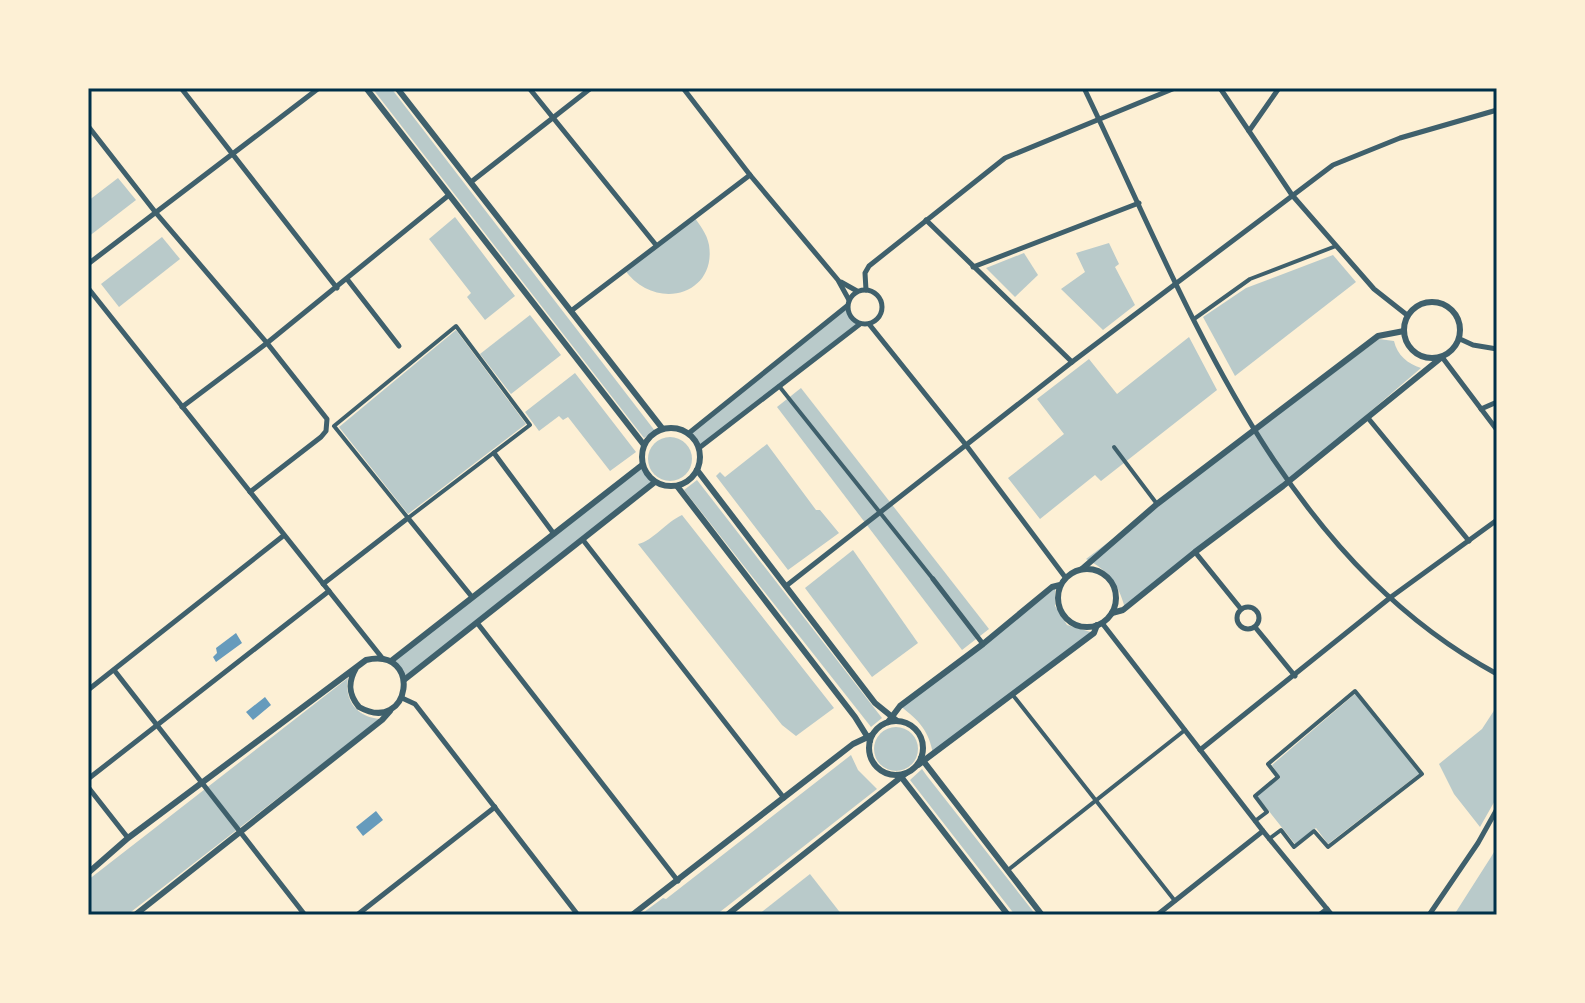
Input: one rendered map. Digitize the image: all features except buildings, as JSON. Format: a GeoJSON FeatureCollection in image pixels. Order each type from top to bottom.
{"type":"FeatureCollection","features":[{"type":"Feature","properties":{"kind":"street"},"geometry":{"type":"LineString","coordinates":[[181,88],[337,288]]}},
{"type":"Feature","properties":{"kind":"street"},"geometry":{"type":"LineString","coordinates":[[88,264],[319,88]]}},
{"type":"Feature","properties":{"kind":"street"},"geometry":{"type":"LineString","coordinates":[[366,88],[644,445]]}},
{"type":"Feature","properties":{"kind":"street"},"geometry":{"type":"LineString","coordinates":[[397,88],[662,428]]}},
{"type":"Feature","properties":{"kind":"street"},"geometry":{"type":"LineString","coordinates":[[529,88],[656,245]]}},
{"type":"Feature","properties":{"kind":"street"},"geometry":{"type":"LineString","coordinates":[[471,182],[591,88]]}},
{"type":"Feature","properties":{"kind":"street"},"geometry":{"type":"LineString","coordinates":[[683,88],[750,175],[838,280],[848,303],[849,315],[860,324]]}},
{"type":"Feature","properties":{"kind":"street"},"geometry":{"type":"LineString","coordinates":[[1084,88],[1175,286],[1217,367],[1289,482],[1346,552],[1413,619],[1461,654],[1497,674]]}},
{"type":"Feature","properties":{"kind":"street"},"geometry":{"type":"LineString","coordinates":[[866,290],[865,273],[869,266],[1005,158],[1175,88]]}},
{"type":"Feature","properties":{"kind":"street"},"geometry":{"type":"LineString","coordinates":[[1220,88],[1292,195],[1374,289],[1407,315]]}},
{"type":"Feature","properties":{"kind":"street"},"geometry":{"type":"LineString","coordinates":[[1249,131],[1279,88]]}},
{"type":"Feature","properties":{"kind":"street"},"geometry":{"type":"LineString","coordinates":[[786,586],[1072,362],[1333,165],[1400,138],[1497,110]]}},
{"type":"Feature","properties":{"kind":"street"},"geometry":{"type":"LineString","coordinates":[[88,126],[156,213],[323,411],[328,424],[321,437],[250,492]]}},
{"type":"Feature","properties":{"kind":"street"},"geometry":{"type":"LineString","coordinates":[[571,311],[750,175]]}},
{"type":"Feature","properties":{"kind":"street"},"geometry":{"type":"LineString","coordinates":[[182,407],[337,288],[449,195]]}},
{"type":"Feature","properties":{"kind":"street"},"geometry":{"type":"LineString","coordinates":[[973,267],[1139,203]]}},
{"type":"Feature","properties":{"kind":"street"},"geometry":{"type":"LineString","coordinates":[[926,220],[1072,362]]}},
{"type":"Feature","properties":{"kind":"street"},"geometry":{"type":"LineString","coordinates":[[1193,319],[1250,279],[1336,246]]}},
{"type":"Feature","properties":{"kind":"street"},"geometry":{"type":"LineString","coordinates":[[347,279],[399,346]]}},
{"type":"Feature","properties":{"kind":"street"},"geometry":{"type":"LineString","coordinates":[[838,280],[857,291],[873,292],[881,301],[878,318],[880,337]]}},
{"type":"Feature","properties":{"kind":"street"},"geometry":{"type":"LineString","coordinates":[[88,288],[383,659]]}},
{"type":"Feature","properties":{"kind":"street"},"geometry":{"type":"LineString","coordinates":[[689,433],[848,303],[857,291]]}},
{"type":"Feature","properties":{"kind":"street"},"geometry":{"type":"LineString","coordinates":[[727,915],[901,776],[1094,633],[1112,613],[1123,610],[1289,482],[1450,352],[1460,339],[1460,323],[1453,310],[1445,304],[1426,302],[1407,315],[1404,331],[1407,344],[1414,352],[1432,358],[1442,357]]}},
{"type":"Feature","properties":{"kind":"street"},"geometry":{"type":"LineString","coordinates":[[699,448],[860,324],[869,324],[878,318]]}},
{"type":"Feature","properties":{"kind":"street"},"geometry":{"type":"LineString","coordinates":[[869,324],[966,445],[1065,577]]}},
{"type":"Feature","properties":{"kind":"street"},"geometry":{"type":"LineString","coordinates":[[323,584],[408,518],[530,425],[456,326],[334,426],[408,518],[472,597]]}},
{"type":"Feature","properties":{"kind":"street"},"geometry":{"type":"LineString","coordinates":[[1099,624],[1082,627],[1066,619],[1058,603],[1060,585],[1065,577],[1082,569],[1157,504],[1378,336],[1404,331]]}},
{"type":"Feature","properties":{"kind":"street"},"geometry":{"type":"LineString","coordinates":[[1460,339],[1473,345],[1497,349]]}},
{"type":"Feature","properties":{"kind":"street"},"geometry":{"type":"LineString","coordinates":[[1442,357],[1497,430]]}},
{"type":"Feature","properties":{"kind":"street"},"geometry":{"type":"LineString","coordinates":[[779,386],[983,644]]}},
{"type":"Feature","properties":{"kind":"street"},"geometry":{"type":"LineString","coordinates":[[1481,409],[1497,402]]}},
{"type":"Feature","properties":{"kind":"street"},"geometry":{"type":"LineString","coordinates":[[1368,418],[1469,541]]}},
{"type":"Feature","properties":{"kind":"street"},"geometry":{"type":"LineString","coordinates":[[662,428],[689,433],[699,448],[697,470],[687,482],[677,486],[655,482],[642,465],[644,445],[653,433],[662,428]]}},
{"type":"Feature","properties":{"kind":"street"},"geometry":{"type":"LineString","coordinates":[[1114,447],[1157,504]]}},
{"type":"Feature","properties":{"kind":"street"},"geometry":{"type":"LineString","coordinates":[[494,453],[554,534]]}},
{"type":"Feature","properties":{"kind":"street"},"geometry":{"type":"LineString","coordinates":[[391,661],[642,465]]}},
{"type":"Feature","properties":{"kind":"street"},"geometry":{"type":"LineString","coordinates":[[697,470],[875,703],[892,720],[913,726],[919,733],[923,741],[921,762],[1042,915]]}},
{"type":"Feature","properties":{"kind":"street"},"geometry":{"type":"LineString","coordinates":[[404,680],[655,482]]}},
{"type":"Feature","properties":{"kind":"street"},"geometry":{"type":"LineString","coordinates":[[677,486],[870,737],[869,750],[875,765],[889,774],[901,776],[1008,915]]}},
{"type":"Feature","properties":{"kind":"street"},"geometry":{"type":"LineString","coordinates":[[1200,750],[1391,597],[1497,520]]}},
{"type":"Feature","properties":{"kind":"street"},"geometry":{"type":"LineString","coordinates":[[88,690],[283,536]]}},
{"type":"Feature","properties":{"kind":"street"},"geometry":{"type":"LineString","coordinates":[[583,540],[784,798]]}},
{"type":"Feature","properties":{"kind":"street"},"geometry":{"type":"LineString","coordinates":[[1195,552],[1241,609]]}},
{"type":"Feature","properties":{"kind":"street"},"geometry":{"type":"LineString","coordinates":[[1082,569],[1094,569],[1110,580],[1116,599],[1112,613]]}},
{"type":"Feature","properties":{"kind":"street"},"geometry":{"type":"LineString","coordinates":[[632,915],[853,744],[870,737],[878,727],[892,720],[900,706],[1052,587],[1060,585]]}},
{"type":"Feature","properties":{"kind":"street"},"geometry":{"type":"LineString","coordinates":[[88,779],[329,591]]}},
{"type":"Feature","properties":{"kind":"street"},"geometry":{"type":"LineString","coordinates":[[1241,609],[1252,608],[1256,611],[1259,616],[1255,627]]}},
{"type":"Feature","properties":{"kind":"street"},"geometry":{"type":"LineString","coordinates":[[1241,609],[1237,620],[1239,625],[1249,629],[1255,627]]}},
{"type":"Feature","properties":{"kind":"street"},"geometry":{"type":"LineString","coordinates":[[478,624],[678,881]]}},
{"type":"Feature","properties":{"kind":"street"},"geometry":{"type":"LineString","coordinates":[[1099,624],[1332,915]]}},
{"type":"Feature","properties":{"kind":"street"},"geometry":{"type":"LineString","coordinates":[[1255,627],[1295,676]]}},
{"type":"Feature","properties":{"kind":"street"},"geometry":{"type":"LineString","coordinates":[[88,873],[128,838],[366,660],[383,659],[397,666],[404,680],[402,698],[382,720],[135,915]]}},
{"type":"Feature","properties":{"kind":"street"},"geometry":{"type":"LineString","coordinates":[[356,668],[349,690],[352,699],[369,713],[390,711]]}},
{"type":"Feature","properties":{"kind":"street"},"geometry":{"type":"LineString","coordinates":[[114,670],[305,915]]}},
{"type":"Feature","properties":{"kind":"street"},"geometry":{"type":"LineString","coordinates":[[1255,821],[1267,812],[1255,796],[1278,777],[1268,764],[1355,691],[1422,774],[1328,847],[1314,831],[1294,847],[1281,830],[1269,839]]}},
{"type":"Feature","properties":{"kind":"street"},"geometry":{"type":"LineString","coordinates":[[1012,694],[1175,901]]}},
{"type":"Feature","properties":{"kind":"street"},"geometry":{"type":"LineString","coordinates":[[402,698],[415,704],[578,915]]}},
{"type":"Feature","properties":{"kind":"street"},"geometry":{"type":"LineString","coordinates":[[1007,870],[1185,730]]}},
{"type":"Feature","properties":{"kind":"street"},"geometry":{"type":"LineString","coordinates":[[88,787],[128,838]]}},
{"type":"Feature","properties":{"kind":"street"},"geometry":{"type":"LineString","coordinates":[[357,915],[495,807]]}},
{"type":"Feature","properties":{"kind":"street"},"geometry":{"type":"LineString","coordinates":[[1429,915],[1497,809]]}},
{"type":"Feature","properties":{"kind":"street"},"geometry":{"type":"LineString","coordinates":[[1157,915],[1263,831]]}},
{"type":"Feature","properties":{"kind":"street"},"geometry":{"type":"LineString","coordinates":[[1319,915],[1327,909]]}},
{"type":"Feature","properties":{"kind":"shaded area"},"geometry":{"type":"Polygon","coordinates":[[[372,88],[391,88],[655,431],[644,438],[372,88]]]}},
{"type":"Feature","properties":{"kind":"shaded area"},"geometry":{"type":"Polygon","coordinates":[[[118,178],[136,200],[88,237],[88,201],[118,178]]]}},
{"type":"Feature","properties":{"kind":"shaded area"},"geometry":{"type":"Polygon","coordinates":[[[455,217],[515,296],[485,320],[467,297],[471,293],[429,239],[455,217]]]}},
{"type":"Feature","properties":{"kind":"shaded area"},"geometry":{"type":"Polygon","coordinates":[[[694,217],[709,245],[709,262],[703,276],[694,286],[667,294],[651,291],[637,283],[624,269],[694,217]]]}},
{"type":"Feature","properties":{"kind":"shaded area"},"geometry":{"type":"Polygon","coordinates":[[[162,237],[180,259],[119,307],[101,284],[162,237]]]}},
{"type":"Feature","properties":{"kind":"shaded area"},"geometry":{"type":"Polygon","coordinates":[[[1109,243],[1119,264],[1115,267],[1135,305],[1103,330],[1061,289],[1085,272],[1076,253],[1109,243]]]}},
{"type":"Feature","properties":{"kind":"shaded area"},"geometry":{"type":"Polygon","coordinates":[[[1024,253],[1038,275],[1015,297],[986,268],[1024,253]]]}},
{"type":"Feature","properties":{"kind":"shaded area"},"geometry":{"type":"Polygon","coordinates":[[[1333,255],[1356,282],[1235,376],[1203,317],[1246,288],[1333,255]]]}},
{"type":"Feature","properties":{"kind":"shaded area"},"geometry":{"type":"Polygon","coordinates":[[[847,306],[849,316],[860,324],[699,448],[689,433],[847,306]]]}},
{"type":"Feature","properties":{"kind":"shaded area"},"geometry":{"type":"Polygon","coordinates":[[[530,315],[561,355],[511,394],[480,354],[530,315]]]}},
{"type":"Feature","properties":{"kind":"shaded area"},"geometry":{"type":"Polygon","coordinates":[[[456,330],[526,424],[408,514],[339,427],[456,330]]]}},
{"type":"Feature","properties":{"kind":"shaded area"},"geometry":{"type":"Polygon","coordinates":[[[1189,337],[1217,390],[1101,481],[1095,475],[1040,519],[1008,478],[1064,434],[1037,399],[1089,359],[1117,394],[1189,337]]]}},
{"type":"Feature","properties":{"kind":"shaded area"},"geometry":{"type":"Polygon","coordinates":[[[1379,339],[1394,341],[1404,358],[1421,368],[1288,482],[1125,608],[1112,579],[1086,559],[1379,339]]]}},
{"type":"Feature","properties":{"kind":"shaded area"},"geometry":{"type":"Polygon","coordinates":[[[575,373],[636,452],[610,471],[568,417],[563,420],[559,416],[539,431],[525,412],[575,373]]]}},
{"type":"Feature","properties":{"kind":"shaded area"},"geometry":{"type":"Polygon","coordinates":[[[801,388],[989,629],[962,650],[777,407],[801,388]]]}},
{"type":"Feature","properties":{"kind":"shaded area"},"geometry":{"type":"Polygon","coordinates":[[[670,437],[686,443],[692,459],[686,475],[670,481],[654,475],[648,459],[654,443],[670,437]]]}},
{"type":"Feature","properties":{"kind":"shaded area"},"geometry":{"type":"Polygon","coordinates":[[[767,444],[816,510],[820,510],[839,533],[788,570],[716,476],[720,472],[725,477],[767,444]]]}},
{"type":"Feature","properties":{"kind":"shaded area"},"geometry":{"type":"Polygon","coordinates":[[[642,465],[655,482],[404,680],[391,661],[642,465]]]}},
{"type":"Feature","properties":{"kind":"shaded area"},"geometry":{"type":"Polygon","coordinates":[[[697,480],[882,718],[871,727],[684,490],[697,480]]]}},
{"type":"Feature","properties":{"kind":"shaded area"},"geometry":{"type":"Polygon","coordinates":[[[682,515],[834,708],[796,736],[782,725],[638,544],[682,515]]]}},
{"type":"Feature","properties":{"kind":"shaded area"},"geometry":{"type":"Polygon","coordinates":[[[853,550],[918,643],[872,677],[805,588],[853,550]]]}},
{"type":"Feature","properties":{"kind":"shaded area"},"geometry":{"type":"Polygon","coordinates":[[[1055,584],[1055,606],[1067,625],[1094,633],[933,754],[922,727],[900,706],[1055,584]]]}},
{"type":"Feature","properties":{"kind":"shaded area"},"geometry":{"type":"Polygon","coordinates":[[[348,678],[350,701],[365,715],[380,719],[127,915],[88,915],[88,880],[348,678]]]}},
{"type":"Feature","properties":{"kind":"shaded area"},"geometry":{"type":"Polygon","coordinates":[[[1356,693],[1420,773],[1328,844],[1316,828],[1295,844],[1257,796],[1280,778],[1272,765],[1356,693]]]}},
{"type":"Feature","properties":{"kind":"shaded area"},"geometry":{"type":"Polygon","coordinates":[[[1497,706],[1497,797],[1480,827],[1454,794],[1439,764],[1482,729],[1497,706]]]}},
{"type":"Feature","properties":{"kind":"shaded area"},"geometry":{"type":"Polygon","coordinates":[[[896,727],[912,733],[918,749],[912,765],[896,771],[880,765],[874,749],[880,733],[896,727]]]}},
{"type":"Feature","properties":{"kind":"shaded area"},"geometry":{"type":"Polygon","coordinates":[[[851,755],[858,770],[877,789],[716,915],[640,915],[663,898],[666,899],[851,755]]]}},
{"type":"Feature","properties":{"kind":"shaded area"},"geometry":{"type":"Polygon","coordinates":[[[922,769],[1036,915],[1015,915],[910,780],[922,769]]]}},
{"type":"Feature","properties":{"kind":"shaded area"},"geometry":{"type":"Polygon","coordinates":[[[1497,847],[1497,915],[1454,915],[1491,857],[1497,847]]]}},
{"type":"Feature","properties":{"kind":"shaded area"},"geometry":{"type":"Polygon","coordinates":[[[810,874],[842,915],[758,915],[810,874]]]}},
{"type":"Feature","properties":{"kind":"water"},"geometry":{"type":"Polygon","coordinates":[[[236,633],[242,643],[216,662],[213,657],[217,653],[216,648],[236,633]]]}},
{"type":"Feature","properties":{"kind":"water"},"geometry":{"type":"Polygon","coordinates":[[[265,697],[271,705],[253,720],[246,712],[265,697]]]}},
{"type":"Feature","properties":{"kind":"water"},"geometry":{"type":"Polygon","coordinates":[[[376,811],[383,820],[363,836],[356,827],[376,811]]]}}]}
